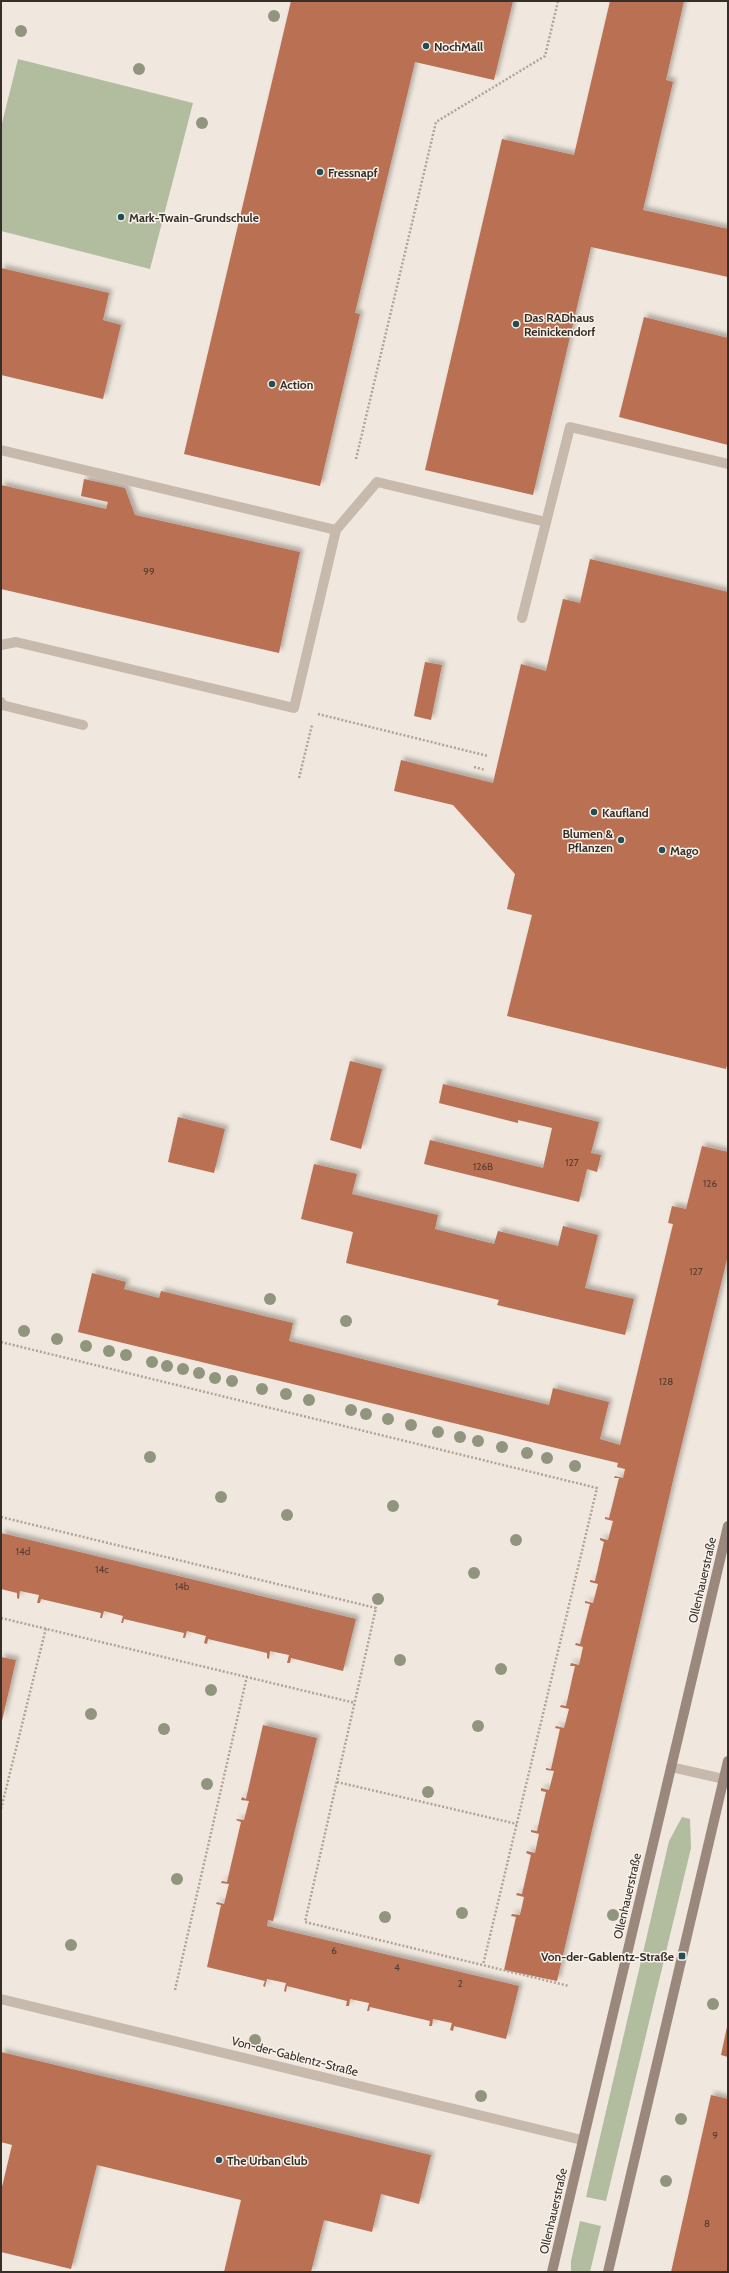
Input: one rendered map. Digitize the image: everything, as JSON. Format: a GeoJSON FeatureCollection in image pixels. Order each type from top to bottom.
{"type":"FeatureCollection","features":[{"type":"Feature","properties":{"kind":"main road","name":"Ollenhauerstraße"},"geometry":{"type":"LineString","coordinates":[[552,2272],[728,1526]]}},
{"type":"Feature","properties":{"kind":"main road"},"geometry":{"type":"LineString","coordinates":[[608,2272],[726,1780],[728,1761]]}},
{"type":"Feature","properties":{"kind":"street"},"geometry":{"type":"LineString","coordinates":[[522,618],[570,427],[728,464]]}},
{"type":"Feature","properties":{"kind":"street"},"geometry":{"type":"LineString","coordinates":[[1,450],[336,530]]}},
{"type":"Feature","properties":{"kind":"street"},"geometry":{"type":"LineString","coordinates":[[1,645],[16,642],[294,708],[336,530],[377,482],[546,522]]}},
{"type":"Feature","properties":{"kind":"street"},"geometry":{"type":"LineString","coordinates":[[1,702],[2,705],[83,725]]}},
{"type":"Feature","properties":{"kind":"street"},"geometry":{"type":"LineString","coordinates":[[671,1767],[726,1780]]}},
{"type":"Feature","properties":{"kind":"street","name":"Von-der-Gablentz-Straße"},"geometry":{"type":"LineString","coordinates":[[1,1998],[582,2140]]}},
{"type":"Feature","properties":{"kind":"path"},"geometry":{"type":"LineString","coordinates":[[356,459],[436,122],[545,56],[558,1]]}},
{"type":"Feature","properties":{"kind":"path"},"geometry":{"type":"LineString","coordinates":[[294,708],[488,756]]}},
{"type":"Feature","properties":{"kind":"path"},"geometry":{"type":"LineString","coordinates":[[299,778],[314,713]]}},
{"type":"Feature","properties":{"kind":"path"},"geometry":{"type":"LineString","coordinates":[[474,767],[485,770]]}},
{"type":"Feature","properties":{"kind":"path"},"geometry":{"type":"LineString","coordinates":[[1,1342],[597,1488],[483,1965]]}},
{"type":"Feature","properties":{"kind":"path"},"geometry":{"type":"LineString","coordinates":[[1,1517],[376,1608],[305,1922],[569,1986]]}},
{"type":"Feature","properties":{"kind":"path"},"geometry":{"type":"LineString","coordinates":[[1,1618],[355,1703]]}},
{"type":"Feature","properties":{"kind":"path"},"geometry":{"type":"LineString","coordinates":[[1,1809],[46,1628]]}},
{"type":"Feature","properties":{"kind":"path"},"geometry":{"type":"LineString","coordinates":[[174,1990],[247,1676]]}},
{"type":"Feature","properties":{"kind":"path"},"geometry":{"type":"LineString","coordinates":[[337,1782],[517,1824]]}},
{"type":"Feature","properties":{"kind":"green space"},"geometry":{"type":"Polygon","coordinates":[[[18,59],[193,103],[150,269],[1,231],[1,127],[18,59]]]}},
{"type":"Feature","properties":{"kind":"green space"},"geometry":{"type":"Polygon","coordinates":[[[682,1817],[690,1819],[691,1848],[606,2201],[586,2197],[669,1841],[682,1817]]]}},
{"type":"Feature","properties":{"kind":"green space"},"geometry":{"type":"Polygon","coordinates":[[[580,2221],[601,2226],[590,2272],[571,2272],[571,2261],[580,2221]]]}},
{"type":"Feature","properties":{"kind":"building"},"geometry":{"type":"Polygon","coordinates":[[[291,1],[513,1],[494,80],[415,62],[355,313],[360,314],[320,486],[184,454],[291,1]]]}},
{"type":"Feature","properties":{"kind":"building","name":"Das RADhaus Reinickendorf"},"geometry":{"type":"Polygon","coordinates":[[[610,1],[684,1],[666,80],[673,82],[643,210],[728,229],[728,277],[591,247],[533,495],[425,470],[502,139],[574,155],[610,1]]]}},
{"type":"Feature","properties":{"kind":"building"},"geometry":{"type":"Polygon","coordinates":[[[1,268],[109,293],[103,320],[121,325],[103,399],[1,375],[1,268]]]}},
{"type":"Feature","properties":{"kind":"building"},"geometry":{"type":"Polygon","coordinates":[[[644,317],[728,338],[728,445],[619,417],[644,317]]]}},
{"type":"Feature","properties":{"kind":"building"},"geometry":{"type":"Polygon","coordinates":[[[84,479],[125,488],[135,515],[300,552],[279,653],[1,589],[1,485],[106,509],[108,502],[81,496],[84,479]]]}},
{"type":"Feature","properties":{"kind":"building","name":"Kaufland"},"geometry":{"type":"Polygon","coordinates":[[[590,559],[728,592],[728,1061],[726,1069],[507,1016],[532,915],[507,909],[515,874],[453,805],[394,791],[401,760],[493,783],[521,664],[546,671],[563,599],[580,603],[590,559]]]}},
{"type":"Feature","properties":{"kind":"building"},"geometry":{"type":"Polygon","coordinates":[[[425,662],[442,665],[431,720],[414,716],[425,662]]]}},
{"type":"Feature","properties":{"kind":"building"},"geometry":{"type":"Polygon","coordinates":[[[350,1061],[382,1069],[361,1149],[330,1140],[350,1061]]]}},
{"type":"Feature","properties":{"kind":"building"},"geometry":{"type":"Polygon","coordinates":[[[443,1084],[599,1122],[591,1153],[601,1155],[597,1172],[587,1169],[579,1202],[424,1164],[430,1140],[543,1168],[552,1128],[518,1120],[518,1123],[439,1103],[443,1084]]]}},
{"type":"Feature","properties":{"kind":"building"},"geometry":{"type":"Polygon","coordinates":[[[178,1117],[225,1129],[214,1173],[168,1162],[178,1117]]]}},
{"type":"Feature","properties":{"kind":"building"},"geometry":{"type":"Polygon","coordinates":[[[702,1146],[728,1152],[728,1255],[674,1476],[557,1981],[504,1970],[516,1917],[511,1916],[512,1914],[520,1915],[524,1897],[516,1895],[517,1893],[522,1894],[531,1855],[526,1853],[527,1851],[535,1853],[539,1834],[531,1832],[531,1830],[537,1831],[546,1792],[541,1791],[541,1788],[549,1790],[554,1771],[546,1770],[546,1768],[551,1769],[560,1729],[555,1728],[556,1726],[564,1728],[569,1709],[560,1707],[561,1705],[566,1706],[575,1666],[570,1666],[571,1663],[579,1665],[583,1647],[575,1645],[576,1643],[580,1644],[590,1604],[585,1603],[585,1601],[593,1603],[598,1584],[590,1582],[590,1580],[595,1581],[604,1542],[600,1540],[600,1538],[608,1540],[613,1521],[605,1519],[605,1517],[609,1518],[619,1478],[614,1478],[615,1476],[623,1478],[625,1469],[617,1467],[618,1463],[78,1332],[92,1273],[126,1282],[124,1289],[159,1298],[161,1291],[293,1323],[289,1341],[549,1405],[553,1388],[609,1402],[600,1439],[620,1445],[673,1224],[668,1223],[672,1206],[686,1209],[702,1146]]]}},
{"type":"Feature","properties":{"kind":"building"},"geometry":{"type":"Polygon","coordinates":[[[314,1164],[357,1174],[352,1194],[438,1215],[435,1229],[494,1244],[498,1231],[558,1246],[563,1226],[598,1235],[585,1288],[634,1299],[625,1335],[497,1305],[499,1300],[346,1263],[353,1232],[301,1219],[314,1164]]]}},
{"type":"Feature","properties":{"kind":"building"},"geometry":{"type":"Polygon","coordinates":[[[1,1533],[356,1619],[343,1671],[291,1658],[290,1663],[287,1663],[289,1655],[270,1651],[269,1659],[267,1658],[267,1653],[208,1639],[207,1644],[204,1643],[206,1636],[187,1631],[185,1638],[183,1638],[184,1633],[124,1619],[123,1623],[121,1623],[123,1616],[104,1611],[102,1618],[100,1618],[101,1613],[41,1599],[40,1603],[37,1603],[39,1595],[20,1591],[19,1599],[17,1598],[17,1593],[1,1589],[1,1533]]]}},
{"type":"Feature","properties":{"kind":"building"},"geometry":{"type":"Polygon","coordinates":[[[1,1657],[16,1660],[2,1721],[1,1721],[1,1657]]]}},
{"type":"Feature","properties":{"kind":"building"},"geometry":{"type":"Polygon","coordinates":[[[263,1725],[317,1738],[273,1921],[268,1920],[267,1926],[519,1986],[506,2039],[454,2026],[453,2031],[450,2030],[452,2023],[433,2019],[432,2026],[429,2026],[430,2021],[370,2007],[369,2011],[367,2011],[369,2003],[350,1999],[349,2006],[346,2006],[347,2001],[287,1986],[286,1992],[284,1991],[286,1983],[267,1979],[265,1987],[263,1986],[265,1981],[207,1967],[221,1905],[216,1904],[217,1902],[224,1904],[229,1884],[221,1883],[222,1881],[227,1882],[241,1822],[236,1820],[244,1820],[249,1801],[241,1800],[242,1797],[246,1799],[263,1725]]]}},
{"type":"Feature","properties":{"kind":"building"},"geometry":{"type":"Polygon","coordinates":[[[728,2027],[728,2057],[721,2055],[728,2027]]]}},
{"type":"Feature","properties":{"kind":"building","name":"The Urban Club"},"geometry":{"type":"Polygon","coordinates":[[[1,2052],[431,2155],[419,2204],[381,2194],[372,2232],[324,2220],[311,2272],[224,2272],[241,2200],[97,2165],[71,2269],[1,2252],[1,2191],[12,2145],[1,2142],[1,2052]]]}},
{"type":"Feature","properties":{"kind":"building"},"geometry":{"type":"Polygon","coordinates":[[[711,2095],[728,2099],[728,2272],[671,2272],[711,2095]]]}},
{"type":"Feature","properties":{"kind":"place","name":"NochMall"},"geometry":{"type":"Point","coordinates":[426,46]}},
{"type":"Feature","properties":{"kind":"place","name":"Fressnapf"},"geometry":{"type":"Point","coordinates":[320,172]}},
{"type":"Feature","properties":{"kind":"place","name":"Mark-Twain-Grundschule"},"geometry":{"type":"Point","coordinates":[121,217]}},
{"type":"Feature","properties":{"kind":"place","name":"Das RADhaus Reinickendorf"},"geometry":{"type":"Point","coordinates":[516,324]}},
{"type":"Feature","properties":{"kind":"place","name":"Action"},"geometry":{"type":"Point","coordinates":[272,384]}},
{"type":"Feature","properties":{"kind":"place","name":"Kaufland"},"geometry":{"type":"Point","coordinates":[594,812]}},
{"type":"Feature","properties":{"kind":"place","name":"Blumen & Pflanzen"},"geometry":{"type":"Point","coordinates":[621,840]}},
{"type":"Feature","properties":{"kind":"place","name":"Mago"},"geometry":{"type":"Point","coordinates":[662,850]}},
{"type":"Feature","properties":{"kind":"place","name":"Von-der-Gablentz-Straße"},"geometry":{"type":"Point","coordinates":[682,1956]}},
{"type":"Feature","properties":{"kind":"place","name":"The Urban Club"},"geometry":{"type":"Point","coordinates":[219,2160]}}]}
